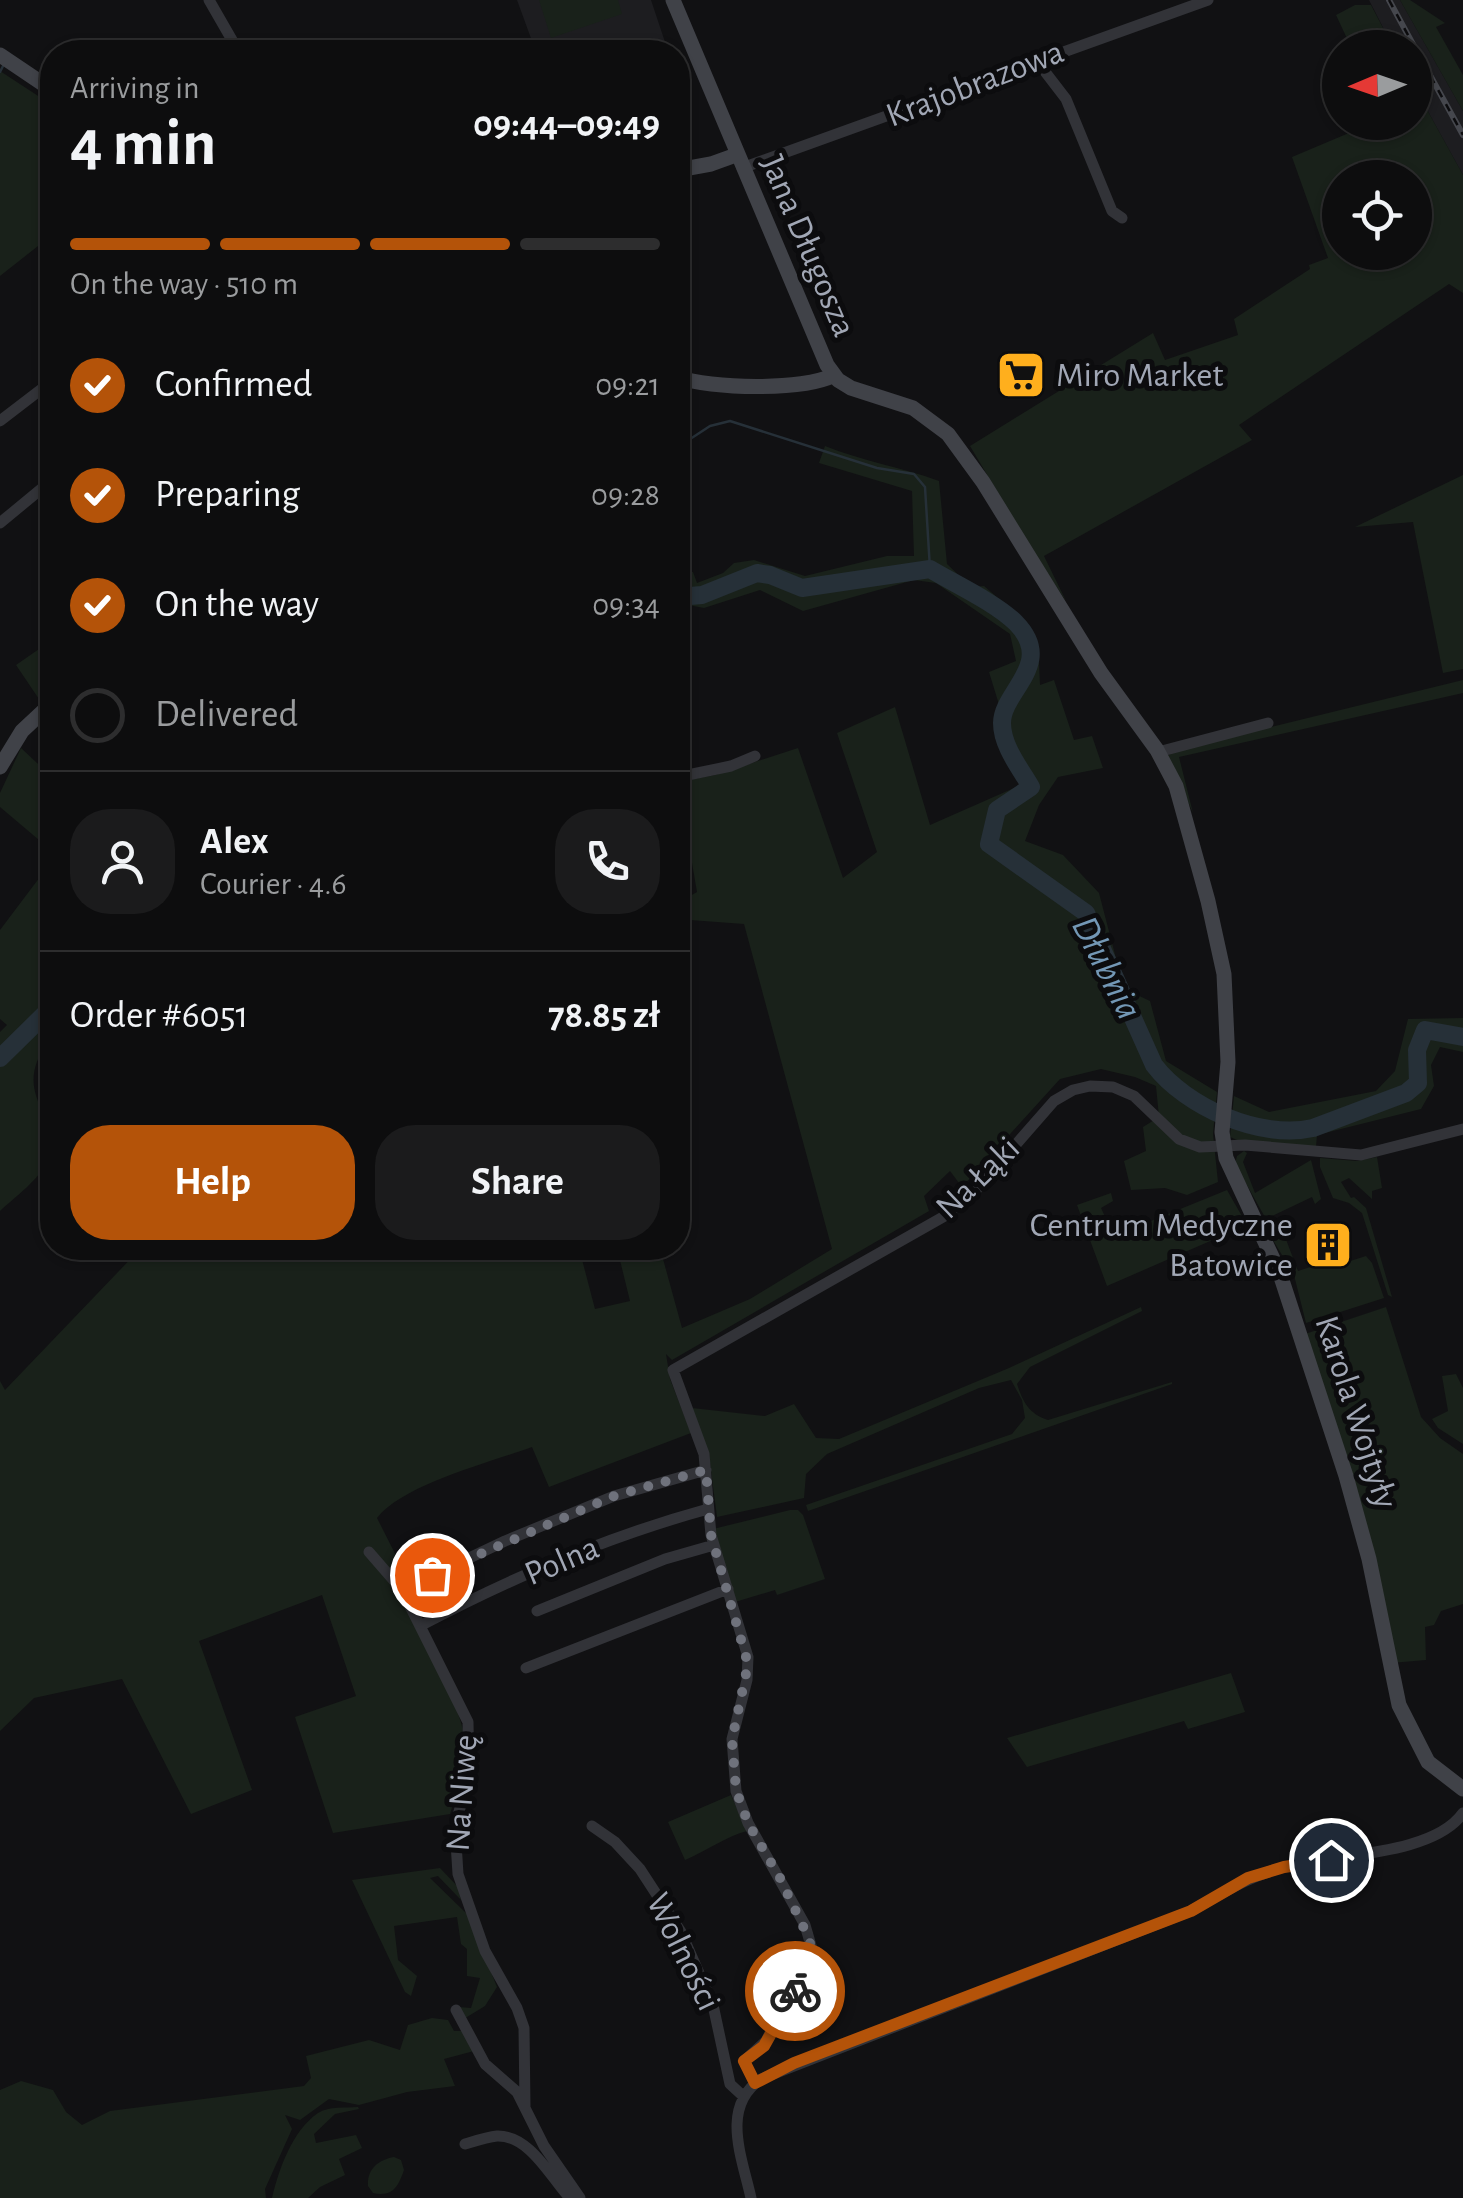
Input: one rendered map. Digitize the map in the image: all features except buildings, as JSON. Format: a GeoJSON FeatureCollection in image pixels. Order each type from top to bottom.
{"type":"FeatureCollection","features":[{"type":"Feature","properties":{"kind":"street"},"geometry":{"type":"LineString","coordinates":[[209,0],[232,40]]}},
{"type":"Feature","properties":{"kind":"street","name":"Jana Długosza"},"geometry":{"type":"LineString","coordinates":[[674,0],[739,161],[834,375],[851,388],[913,408],[948,434],[983,482],[1101,674],[1158,751]]}},
{"type":"Feature","properties":{"kind":"street","name":"Krajobrazowa"},"geometry":{"type":"LineString","coordinates":[[739,161],[858,128],[1208,0]]}},
{"type":"Feature","properties":{"kind":"street"},"geometry":{"type":"LineString","coordinates":[[0,55],[40,82]]}},
{"type":"Feature","properties":{"kind":"street"},"geometry":{"type":"LineString","coordinates":[[1036,60],[1066,99],[1112,211],[1122,218]]}},
{"type":"Feature","properties":{"kind":"street"},"geometry":{"type":"LineString","coordinates":[[690,168],[739,161]]}},
{"type":"Feature","properties":{"kind":"street"},"geometry":{"type":"LineString","coordinates":[[690,380],[716,385],[814,384],[834,375]]}},
{"type":"Feature","properties":{"kind":"street"},"geometry":{"type":"LineString","coordinates":[[0,421],[40,391]]}},
{"type":"Feature","properties":{"kind":"street"},"geometry":{"type":"LineString","coordinates":[[0,523],[40,490]]}},
{"type":"Feature","properties":{"kind":"street"},"geometry":{"type":"LineString","coordinates":[[0,768],[5,748],[40,713]]}},
{"type":"Feature","properties":{"kind":"street"},"geometry":{"type":"LineString","coordinates":[[1158,751],[1268,723]]}},
{"type":"Feature","properties":{"kind":"street","name":"Karola Wojtyły"},"geometry":{"type":"LineString","coordinates":[[1158,751],[1176,786],[1218,943],[1227,1015],[1223,1138],[1235,1181],[1280,1274],[1346,1476],[1370,1559],[1399,1705],[1428,1762],[1463,1789]]}},
{"type":"Feature","properties":{"kind":"street"},"geometry":{"type":"LineString","coordinates":[[690,775],[731,766],[755,756]]}},
{"type":"Feature","properties":{"kind":"street","name":"Na Łąki"},"geometry":{"type":"LineString","coordinates":[[706,1470],[700,1438],[673,1370],[943,1217],[977,1188],[1049,1106],[1073,1090],[1097,1086],[1122,1090],[1139,1099],[1188,1144],[1200,1147],[1223,1138],[1361,1155],[1463,1129]]}},
{"type":"Feature","properties":{"kind":"street"},"geometry":{"type":"LineString","coordinates":[[402,1590],[614,1496],[706,1470],[714,1544],[748,1664],[732,1740],[736,1790],[748,1823],[805,1925],[812,1952],[807,1973],[784,2006],[764,2046],[744,2061],[755,2083]]}},
{"type":"Feature","properties":{"kind":"street","name":"Polna"},"geometry":{"type":"LineString","coordinates":[[420,1626],[591,1548],[659,1522],[708,1509]]}},
{"type":"Feature","properties":{"kind":"street"},"geometry":{"type":"LineString","coordinates":[[537,1611],[665,1559],[714,1544]]}},
{"type":"Feature","properties":{"kind":"street","name":"Na Niwę"},"geometry":{"type":"LineString","coordinates":[[369,1552],[402,1590],[468,1722],[469,1774],[455,1828],[458,1874],[485,1952],[524,2028],[525,2106]]}},
{"type":"Feature","properties":{"kind":"street"},"geometry":{"type":"LineString","coordinates":[[526,1668],[728,1588]]}},
{"type":"Feature","properties":{"kind":"street"},"geometry":{"type":"LineString","coordinates":[[751,2198],[736,2128],[743,2096],[755,2083],[794,2063],[1191,1911],[1248,1878],[1284,1867],[1363,1856],[1407,1845],[1456,1822],[1463,1813]]}},
{"type":"Feature","properties":{"kind":"street","name":"Wolności"},"geometry":{"type":"LineString","coordinates":[[592,1826],[615,1842],[640,1870],[682,1932],[713,2005],[730,2084],[743,2096]]}},
{"type":"Feature","properties":{"kind":"street"},"geometry":{"type":"LineString","coordinates":[[456,2010],[485,2064],[512,2087],[544,2146],[580,2198]]}},
{"type":"Feature","properties":{"kind":"street"},"geometry":{"type":"LineString","coordinates":[[465,2144],[496,2136],[514,2140],[540,2160],[570,2198]]}},
{"type":"Feature","properties":{"kind":"shaded area"},"geometry":{"type":"Polygon","coordinates":[[[517,0],[651,0],[664,40],[532,40],[517,0]]]}},
{"type":"Feature","properties":{"kind":"shaded area"},"geometry":{"type":"Polygon","coordinates":[[[539,0],[618,0],[622,14],[551,38],[539,0]]]}},
{"type":"Feature","properties":{"kind":"shaded area"},"geometry":{"type":"Polygon","coordinates":[[[1369,0],[1400,0],[1417,30],[1384,30],[1369,0]]]}},
{"type":"Feature","properties":{"kind":"shaded area"},"geometry":{"type":"Polygon","coordinates":[[[1400,0],[1410,0],[1445,23],[1436,27],[1463,75],[1463,111],[1432,56],[1432,30],[1417,30],[1400,0]]]}},
{"type":"Feature","properties":{"kind":"shaded area"},"geometry":{"type":"Polygon","coordinates":[[[1355,5],[1371,5],[1384,30],[1343,30],[1336,15],[1355,5]]]}},
{"type":"Feature","properties":{"kind":"shaded area"},"geometry":{"type":"Polygon","coordinates":[[[1432,56],[1463,111],[1463,175],[1432,119],[1432,56]]]}},
{"type":"Feature","properties":{"kind":"shaded area"},"geometry":{"type":"Polygon","coordinates":[[[0,71],[40,97],[40,244],[0,276],[0,71]]]}},
{"type":"Feature","properties":{"kind":"shaded area"},"geometry":{"type":"Polygon","coordinates":[[[1432,119],[1463,175],[1463,293],[1449,284],[1239,425],[1252,440],[1044,556],[1066,601],[970,446],[1153,333],[1165,360],[1238,335],[1234,319],[1310,269],[1309,265],[1322,260],[1322,270],[1432,270],[1432,160],[1322,160],[1322,241],[1292,157],[1332,140],[1432,140],[1432,119]]]}},
{"type":"Feature","properties":{"kind":"shaded area"},"geometry":{"type":"Polygon","coordinates":[[[825,446],[939,481],[947,564],[971,587],[984,586],[1028,624],[1039,663],[1040,685],[1054,680],[1074,740],[1092,736],[1103,768],[1058,777],[1039,805],[1025,841],[1063,855],[1099,893],[1118,966],[1131,992],[1150,1001],[1166,1061],[1217,1092],[1213,1134],[1218,1182],[1187,1195],[1165,1188],[1131,1190],[1124,1161],[1146,1151],[1143,1127],[1159,1117],[1156,1086],[1101,1069],[1060,1079],[962,1187],[950,1171],[924,1196],[929,1211],[672,1360],[666,1354],[670,1379],[691,1433],[549,1487],[532,1447],[427,1485],[390,1506],[377,1518],[414,1591],[403,1599],[452,1697],[465,1736],[464,1769],[450,1814],[333,1833],[295,1717],[356,1696],[322,1595],[199,1641],[252,1790],[191,1814],[122,1679],[34,1698],[0,1731],[0,1381],[5,1390],[130,1260],[582,1260],[595,1309],[630,1301],[620,1260],[663,1260],[682,1328],[750,1299],[832,1249],[744,924],[690,920],[690,896],[697,892],[690,851],[690,780],[798,748],[843,878],[877,852],[837,733],[895,707],[930,825],[1021,785],[997,740],[1001,711],[989,672],[1016,661],[1010,634],[936,583],[914,580],[803,611],[760,590],[704,608],[690,605],[690,572],[697,583],[723,573],[734,563],[754,560],[805,576],[887,556],[914,556],[912,491],[819,463],[825,446]]]}},
{"type":"Feature","properties":{"kind":"shaded area"},"geometry":{"type":"Polygon","coordinates":[[[1463,475],[1463,669],[1443,673],[1413,522],[1355,527],[1463,475]]]}},
{"type":"Feature","properties":{"kind":"shaded area"},"geometry":{"type":"Polygon","coordinates":[[[40,648],[40,701],[16,665],[40,648]]]}},
{"type":"Feature","properties":{"kind":"shaded area"},"geometry":{"type":"Polygon","coordinates":[[[1463,680],[1463,693],[1179,757],[1193,813],[1167,756],[1177,750],[1463,680]]]}},
{"type":"Feature","properties":{"kind":"shaded area"},"geometry":{"type":"Polygon","coordinates":[[[21,748],[40,766],[40,841],[0,807],[0,793],[21,748]]]}},
{"type":"Feature","properties":{"kind":"shaded area"},"geometry":{"type":"Polygon","coordinates":[[[40,877],[40,1055],[34,1075],[40,1104],[40,1172],[0,1211],[0,1032],[7,1025],[0,1019],[0,930],[40,877]]]}},
{"type":"Feature","properties":{"kind":"shaded area"},"geometry":{"type":"Polygon","coordinates":[[[1463,1018],[1463,1052],[1440,1047],[1431,1065],[1434,1086],[1421,1109],[1317,1135],[1316,1147],[1242,1142],[1230,1137],[1234,1096],[1269,1112],[1376,1091],[1395,1071],[1408,1019],[1463,1018]]]}},
{"type":"Feature","properties":{"kind":"shaded area"},"geometry":{"type":"Polygon","coordinates":[[[1244,1151],[1247,1153],[1243,1162],[1255,1193],[1311,1160],[1321,1199],[1315,1204],[1312,1197],[1266,1219],[1235,1164],[1244,1151]]]}},
{"type":"Feature","properties":{"kind":"shaded area"},"geometry":{"type":"Polygon","coordinates":[[[1377,1157],[1382,1188],[1372,1191],[1372,1199],[1349,1178],[1341,1182],[1351,1198],[1366,1208],[1392,1297],[1388,1295],[1362,1213],[1333,1198],[1320,1167],[1320,1158],[1357,1161],[1377,1157]]]}},
{"type":"Feature","properties":{"kind":"shaded area"},"geometry":{"type":"Polygon","coordinates":[[[1227,1190],[1247,1225],[1107,1286],[1077,1205],[1111,1193],[1113,1201],[1101,1208],[1114,1236],[1227,1190]]]}},
{"type":"Feature","properties":{"kind":"shaded area"},"geometry":{"type":"Polygon","coordinates":[[[1282,1229],[1298,1271],[1341,1257],[1344,1263],[1366,1256],[1384,1298],[1306,1323],[1294,1275],[1273,1240],[1272,1234],[1282,1229]]]}},
{"type":"Feature","properties":{"kind":"shaded area"},"geometry":{"type":"Polygon","coordinates":[[[1141,1307],[1142,1311],[1030,1367],[1017,1384],[1019,1390],[1031,1411],[1048,1420],[1172,1384],[808,1511],[806,1505],[1012,1434],[1025,1418],[1022,1400],[1011,1380],[979,1388],[827,1454],[806,1474],[804,1498],[717,1517],[709,1455],[692,1408],[765,1416],[794,1404],[816,1438],[839,1439],[1009,1368],[1141,1307]]]}},
{"type":"Feature","properties":{"kind":"shaded area"},"geometry":{"type":"Polygon","coordinates":[[[1386,1307],[1421,1417],[1440,1438],[1463,1454],[1463,1604],[1441,1611],[1434,1625],[1425,1627],[1426,1660],[1391,1663],[1305,1334],[1386,1307]]]}},
{"type":"Feature","properties":{"kind":"shaded area"},"geometry":{"type":"Polygon","coordinates":[[[1456,1374],[1463,1388],[1463,1444],[1438,1428],[1432,1419],[1448,1411],[1442,1376],[1456,1374]]]}},
{"type":"Feature","properties":{"kind":"shaded area"},"geometry":{"type":"Polygon","coordinates":[[[790,1510],[803,1515],[825,1579],[777,1595],[775,1590],[735,1602],[713,1529],[790,1510]]]}},
{"type":"Feature","properties":{"kind":"shaded area"},"geometry":{"type":"Polygon","coordinates":[[[1231,1673],[1245,1712],[1188,1729],[1184,1721],[1027,1767],[1007,1738],[1231,1673]]]}},
{"type":"Feature","properties":{"kind":"shaded area"},"geometry":{"type":"Polygon","coordinates":[[[731,1795],[747,1831],[685,1860],[668,1822],[731,1795]]]}},
{"type":"Feature","properties":{"kind":"shaded area"},"geometry":{"type":"Polygon","coordinates":[[[440,1868],[458,1887],[461,1900],[438,1876],[430,1878],[468,1915],[497,1987],[485,2006],[462,2020],[459,2007],[471,2008],[480,1978],[467,1976],[467,1949],[461,1944],[457,1917],[394,1926],[398,1960],[417,1976],[411,1996],[405,1992],[352,1880],[440,1868]]]}},
{"type":"Feature","properties":{"kind":"shaded area"},"geometry":{"type":"Polygon","coordinates":[[[432,2018],[448,2020],[454,2031],[463,2031],[474,2051],[444,2059],[455,2086],[407,2092],[359,2105],[329,2099],[300,2120],[285,2115],[292,2129],[265,2189],[266,2198],[0,2198],[0,2090],[21,2081],[53,2090],[66,2112],[82,2125],[110,2111],[304,2086],[311,2078],[306,2056],[369,2040],[400,2050],[408,2025],[432,2018]]]}},
{"type":"Feature","properties":{"kind":"shaded area"},"geometry":{"type":"Polygon","coordinates":[[[358,2107],[335,2114],[314,2134],[316,2143],[356,2135],[362,2148],[339,2159],[345,2175],[320,2187],[308,2198],[272,2198],[288,2151],[309,2121],[327,2109],[358,2107]]]}},
{"type":"Feature","properties":{"kind":"shaded area"},"geometry":{"type":"Polygon","coordinates":[[[383,2160],[401,2160],[404,2170],[397,2186],[390,2192],[373,2193],[368,2186],[372,2170],[383,2160]]]}},
{"type":"Feature","properties":{"kind":"waterway"},"geometry":{"type":"LineString","coordinates":[[0,72],[3,66]]}},
{"type":"Feature","properties":{"kind":"waterway"},"geometry":{"type":"LineString","coordinates":[[690,439],[710,426],[730,421],[877,468],[914,474],[925,487],[930,569]]}},
{"type":"Feature","properties":{"kind":"waterway","name":"Dłubnia"},"geometry":{"type":"LineString","coordinates":[[690,596],[757,573],[802,588],[930,569],[987,601],[1016,623],[1031,651],[1029,664],[1004,711],[1002,723],[1008,748],[1031,787],[997,810],[989,844],[1086,913],[1154,1065],[1204,1107],[1270,1129],[1313,1128],[1406,1093],[1418,1083],[1417,1050],[1425,1030],[1463,1037]]}},
{"type":"Feature","properties":{"kind":"waterway","name":"Dłubnia"},"geometry":{"type":"LineString","coordinates":[[0,1058],[40,1019]]}},
{"type":"Feature","properties":{"kind":"railway"},"geometry":{"type":"LineString","coordinates":[[1389,0],[1405,30]]}},
{"type":"Feature","properties":{"kind":"railway"},"geometry":{"type":"LineString","coordinates":[[1432,79],[1463,135]]}},
{"type":"Feature","properties":{"kind":"way so far"},"geometry":{"type":"LineString","coordinates":[[432,1575],[614,1496],[706,1470],[711,1535],[748,1664],[732,1740],[736,1790],[748,1823],[770,1857],[810,1941],[810,1965],[795,1991]]}},
{"type":"Feature","properties":{"kind":"place","name":"Miro Market"},"geometry":{"type":"Point","coordinates":[1021,375]}},
{"type":"Feature","properties":{"kind":"place","name":"Centrum Medyczne Batowice"},"geometry":{"type":"Point","coordinates":[1328,1245]}},
{"type":"Feature","properties":{"kind":"route"},"geometry":{"type":"LineString","coordinates":[[795,1991],[764,2046],[744,2061],[755,2083],[794,2063],[1191,1911],[1248,1878],[1284,1867],[1331,1860]]}}]}
